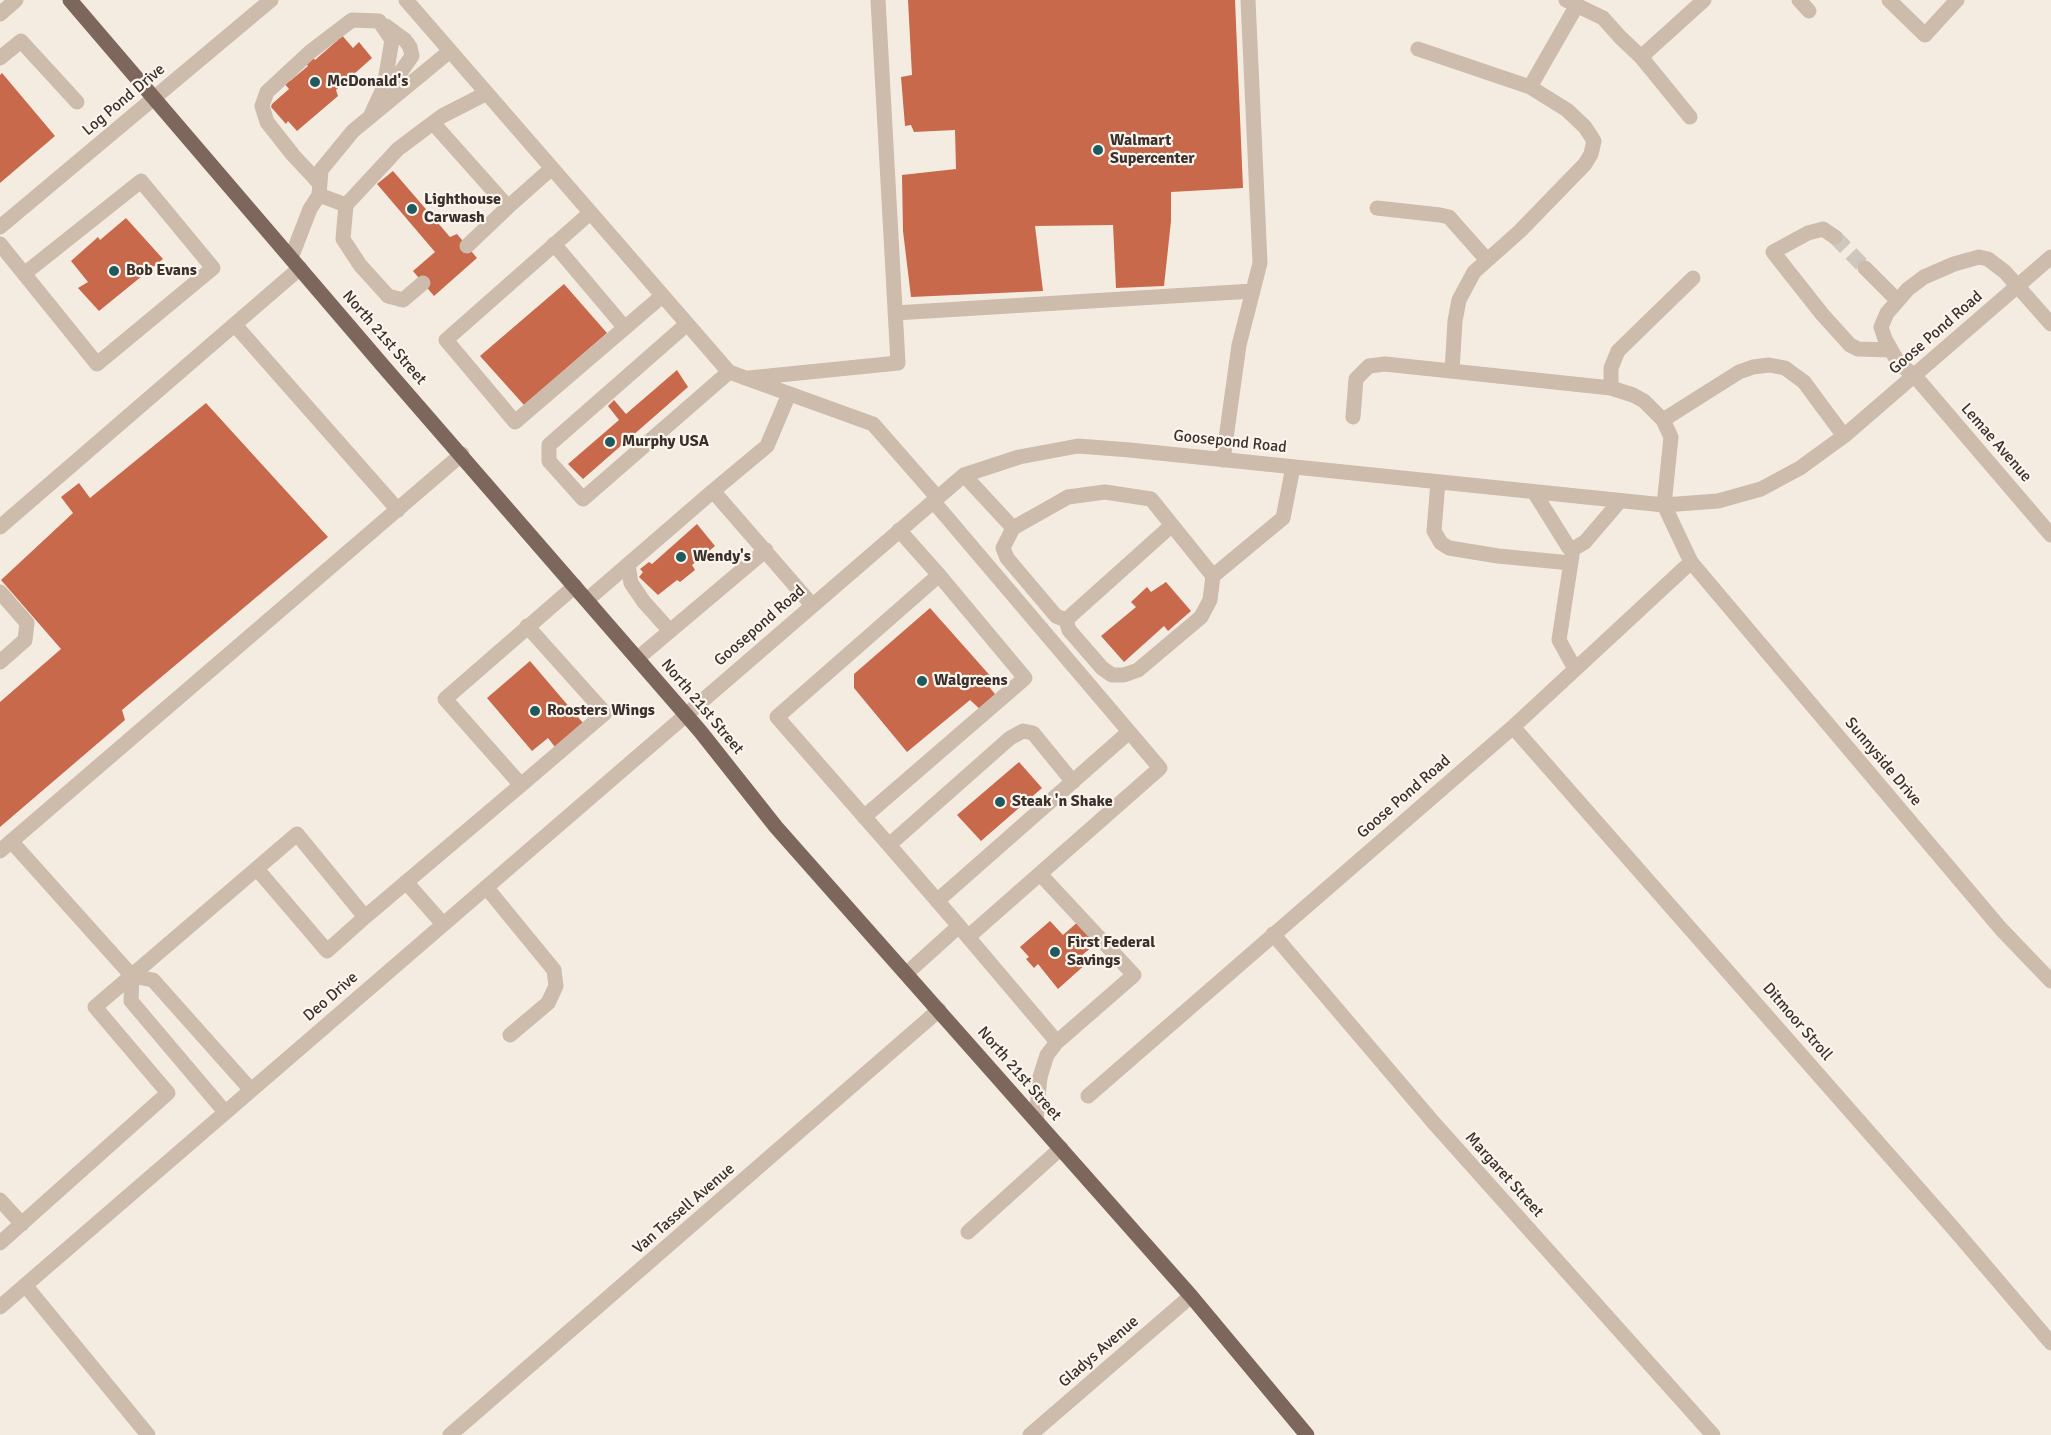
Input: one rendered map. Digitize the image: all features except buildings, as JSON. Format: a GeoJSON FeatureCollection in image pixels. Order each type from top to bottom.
{"type":"FeatureCollection","features":[{"type":"Feature","properties":{"kind":"main road","name":"North 21st Street"},"geometry":{"type":"LineString","coordinates":[[70,0],[638,658],[776,827],[1191,1296],[1307,1435]]}},
{"type":"Feature","properties":{"kind":"street","name":"Log Pond Drive"},"geometry":{"type":"LineString","coordinates":[[0,227],[271,0]]}},
{"type":"Feature","properties":{"kind":"street"},"geometry":{"type":"LineString","coordinates":[[406,0],[729,372],[873,424],[1160,768],[1040,874],[907,973]]}},
{"type":"Feature","properties":{"kind":"street"},"geometry":{"type":"LineString","coordinates":[[745,378],[898,363],[878,0]]}},
{"type":"Feature","properties":{"kind":"street"},"geometry":{"type":"LineString","coordinates":[[1223,460],[1239,345],[1260,263],[1248,0]]}},
{"type":"Feature","properties":{"kind":"street"},"geometry":{"type":"LineString","coordinates":[[1641,57],[1704,0]]}},
{"type":"Feature","properties":{"kind":"street"},"geometry":{"type":"LineString","coordinates":[[1889,0],[1925,35],[1957,0]]}},
{"type":"Feature","properties":{"kind":"street"},"geometry":{"type":"LineString","coordinates":[[1530,87],[1572,3],[1603,18],[1641,57],[1690,117]]}},
{"type":"Feature","properties":{"kind":"street"},"geometry":{"type":"LineString","coordinates":[[346,205],[319,190],[267,123],[262,106],[267,92],[310,52],[352,20],[379,21],[405,40],[410,47],[412,56],[400,73],[384,87]]}},
{"type":"Feature","properties":{"kind":"street"},"geometry":{"type":"LineString","coordinates":[[370,117],[384,87],[392,39],[382,23]]}},
{"type":"Feature","properties":{"kind":"street"},"geometry":{"type":"LineString","coordinates":[[0,58],[21,41],[77,102]]}},
{"type":"Feature","properties":{"kind":"street"},"geometry":{"type":"LineString","coordinates":[[1418,50],[1530,87],[1567,110],[1585,127],[1594,141],[1591,154],[1585,164],[1520,231],[1474,272],[1460,300],[1455,321],[1452,370]]}},
{"type":"Feature","properties":{"kind":"street"},"geometry":{"type":"LineString","coordinates":[[0,527],[235,325],[296,263],[310,209],[319,190],[321,170],[353,131],[450,51]]}},
{"type":"Feature","properties":{"kind":"street"},"geometry":{"type":"LineString","coordinates":[[423,283],[403,300],[388,296],[360,265],[343,239],[346,205],[398,149],[433,123],[487,93]]}},
{"type":"Feature","properties":{"kind":"street"},"geometry":{"type":"LineString","coordinates":[[433,123],[508,207]]}},
{"type":"Feature","properties":{"kind":"street"},"geometry":{"type":"LineString","coordinates":[[467,246],[552,168]]}},
{"type":"Feature","properties":{"kind":"street"},"geometry":{"type":"LineString","coordinates":[[0,244],[24,274],[97,363],[213,268],[141,181],[24,274]]}},
{"type":"Feature","properties":{"kind":"street"},"geometry":{"type":"LineString","coordinates":[[1377,208],[1449,217],[1487,260]]}},
{"type":"Feature","properties":{"kind":"street"},"geometry":{"type":"LineString","coordinates":[[590,213],[446,340],[515,422],[662,296]]}},
{"type":"Feature","properties":{"kind":"street"},"geometry":{"type":"LineString","coordinates":[[1835,237],[1823,229],[1808,233],[1773,252],[1822,314],[1850,345],[1858,349],[1891,350],[1881,327],[1897,300],[1924,277],[1961,261],[1979,257],[1988,259],[2005,272],[2051,324]]}},
{"type":"Feature","properties":{"kind":"street"},"geometry":{"type":"LineString","coordinates":[[554,244],[626,327]]}},
{"type":"Feature","properties":{"kind":"street","name":"Goose Pond Road"},"geometry":{"type":"LineString","coordinates":[[1844,436],[2051,257]]}},
{"type":"Feature","properties":{"kind":"street"},"geometry":{"type":"LineString","coordinates":[[1865,267],[1897,300]]}},
{"type":"Feature","properties":{"kind":"street"},"geometry":{"type":"LineString","coordinates":[[1611,388],[1611,368],[1618,351],[1692,278]]}},
{"type":"Feature","properties":{"kind":"street"},"geometry":{"type":"LineString","coordinates":[[895,313],[1253,291]]}},
{"type":"Feature","properties":{"kind":"street"},"geometry":{"type":"LineString","coordinates":[[687,324],[549,445],[549,461],[583,499],[729,372]]}},
{"type":"Feature","properties":{"kind":"street"},"geometry":{"type":"LineString","coordinates":[[235,325],[398,510]]}},
{"type":"Feature","properties":{"kind":"street","name":"Lemae Avenue"},"geometry":{"type":"LineString","coordinates":[[1891,350],[1899,364],[1914,375],[2051,535]]}},
{"type":"Feature","properties":{"kind":"street"},"geometry":{"type":"LineString","coordinates":[[1353,417],[1356,379],[1369,366],[1385,364],[1611,388],[1633,395],[1644,401],[1663,420],[1671,436],[1665,506],[1691,562]]}},
{"type":"Feature","properties":{"kind":"street"},"geometry":{"type":"LineString","coordinates":[[1663,420],[1738,372],[1769,365],[1785,368],[1804,382],[1844,436]]}},
{"type":"Feature","properties":{"kind":"street"},"geometry":{"type":"LineString","coordinates":[[587,600],[767,446],[789,394]]}},
{"type":"Feature","properties":{"kind":"street","name":"Goosepond Road"},"geometry":{"type":"LineString","coordinates":[[685,715],[963,475],[1019,457],[1078,446],[1665,506],[1718,501],[1761,489],[1800,468],[1844,436]]}},
{"type":"Feature","properties":{"kind":"street"},"geometry":{"type":"LineString","coordinates":[[251,1090],[153,980],[132,976],[6,846],[462,454]]}},
{"type":"Feature","properties":{"kind":"street"},"geometry":{"type":"LineString","coordinates":[[1066,620],[1069,630],[1102,668],[1112,675],[1124,675],[1138,670],[1201,617],[1210,600],[1213,576],[1283,518],[1293,467]]}},
{"type":"Feature","properties":{"kind":"street"},"geometry":{"type":"LineString","coordinates":[[963,475],[1013,528]]}},
{"type":"Feature","properties":{"kind":"street"},"geometry":{"type":"LineString","coordinates":[[1438,482],[1434,531],[1441,543],[1449,548],[1498,556],[1572,556],[1620,501]]}},
{"type":"Feature","properties":{"kind":"street"},"geometry":{"type":"LineString","coordinates":[[713,491],[812,605]]}},
{"type":"Feature","properties":{"kind":"street"},"geometry":{"type":"LineString","coordinates":[[1066,620],[1056,616],[1007,558],[1003,548],[1013,528],[1068,497],[1105,492],[1151,499],[1213,576]]}},
{"type":"Feature","properties":{"kind":"street"},"geometry":{"type":"LineString","coordinates":[[1534,492],[1572,556],[1559,640],[1575,669]]}},
{"type":"Feature","properties":{"kind":"street"},"geometry":{"type":"LineString","coordinates":[[1066,620],[1172,525]]}},
{"type":"Feature","properties":{"kind":"street"},"geometry":{"type":"LineString","coordinates":[[864,817],[1025,678],[899,530]]}},
{"type":"Feature","properties":{"kind":"street"},"geometry":{"type":"LineString","coordinates":[[638,658],[766,550]]}},
{"type":"Feature","properties":{"kind":"street","name":"Goose Pond Road"},"geometry":{"type":"LineString","coordinates":[[1088,1096],[1513,727],[1691,562]]}},
{"type":"Feature","properties":{"kind":"street","name":"Sunnyside Drive"},"geometry":{"type":"LineString","coordinates":[[1691,562],[2001,929],[2051,981]]}},
{"type":"Feature","properties":{"kind":"street"},"geometry":{"type":"LineString","coordinates":[[628,565],[630,583],[670,631]]}},
{"type":"Feature","properties":{"kind":"street"},"geometry":{"type":"LineString","coordinates":[[939,575],[777,717],[938,901],[1057,1042]]}},
{"type":"Feature","properties":{"kind":"street"},"geometry":{"type":"LineString","coordinates":[[521,785],[446,699],[575,586]]}},
{"type":"Feature","properties":{"kind":"street"},"geometry":{"type":"LineString","coordinates":[[0,592],[27,623],[25,640],[0,662]]}},
{"type":"Feature","properties":{"kind":"street"},"geometry":{"type":"LineString","coordinates":[[257,869],[327,951],[605,713],[527,626]]}},
{"type":"Feature","properties":{"kind":"street","name":"Deo Drive"},"geometry":{"type":"LineString","coordinates":[[0,1307],[685,715]]}},
{"type":"Feature","properties":{"kind":"street","name":"Ditmoor Stroll"},"geometry":{"type":"LineString","coordinates":[[1513,727],[1946,1219],[2051,1343]]}},
{"type":"Feature","properties":{"kind":"street"},"geometry":{"type":"LineString","coordinates":[[889,845],[1010,738],[1023,731],[1033,733],[1073,782]]}},
{"type":"Feature","properties":{"kind":"street"},"geometry":{"type":"LineString","coordinates":[[938,901],[1130,732]]}},
{"type":"Feature","properties":{"kind":"street"},"geometry":{"type":"LineString","coordinates":[[0,1243],[168,1093],[95,1006],[297,834],[365,917]]}},
{"type":"Feature","properties":{"kind":"street"},"geometry":{"type":"LineString","coordinates":[[1036,1120],[1040,1077],[1047,1055],[1057,1042],[1134,975],[1040,874]]}},
{"type":"Feature","properties":{"kind":"street"},"geometry":{"type":"LineString","coordinates":[[406,882],[443,924]]}},
{"type":"Feature","properties":{"kind":"street"},"geometry":{"type":"LineString","coordinates":[[486,887],[554,970],[556,986],[548,1003],[510,1035]]}},
{"type":"Feature","properties":{"kind":"street","name":"Margaret Street"},"geometry":{"type":"LineString","coordinates":[[1273,934],[1433,1122],[1713,1435]]}},
{"type":"Feature","properties":{"kind":"street"},"geometry":{"type":"LineString","coordinates":[[132,976],[131,1000],[225,1112]]}},
{"type":"Feature","properties":{"kind":"street","name":"Van Tassell Avenue"},"geometry":{"type":"LineString","coordinates":[[450,1435],[939,1010]]}},
{"type":"Feature","properties":{"kind":"street"},"geometry":{"type":"LineString","coordinates":[[968,1232],[1061,1148]]}},
{"type":"Feature","properties":{"kind":"street"},"geometry":{"type":"LineString","coordinates":[[0,1200],[22,1224]]}},
{"type":"Feature","properties":{"kind":"street"},"geometry":{"type":"LineString","coordinates":[[25,1285],[148,1435]]}},
{"type":"Feature","properties":{"kind":"street","name":"Gladys Avenue"},"geometry":{"type":"LineString","coordinates":[[1030,1435],[1191,1296]]}},
{"type":"Feature","properties":{"kind":"tunnel"},"geometry":{"type":"LineString","coordinates":[[1835,237],[1865,268]]}},
{"type":"Feature","properties":{"kind":"place","name":"McDonald's"},"geometry":{"type":"Point","coordinates":[315,82]}},
{"type":"Feature","properties":{"kind":"place","name":"Walmart Supercenter"},"geometry":{"type":"Point","coordinates":[1098,150]}},
{"type":"Feature","properties":{"kind":"place","name":"Lighthouse Carwash"},"geometry":{"type":"Point","coordinates":[412,209]}},
{"type":"Feature","properties":{"kind":"place","name":"Bob Evans"},"geometry":{"type":"Point","coordinates":[114,271]}},
{"type":"Feature","properties":{"kind":"place","name":"Murphy USA"},"geometry":{"type":"Point","coordinates":[610,442]}},
{"type":"Feature","properties":{"kind":"place","name":"Wendy's"},"geometry":{"type":"Point","coordinates":[681,557]}},
{"type":"Feature","properties":{"kind":"place","name":"Walgreens"},"geometry":{"type":"Point","coordinates":[922,681]}},
{"type":"Feature","properties":{"kind":"place","name":"Roosters Wings"},"geometry":{"type":"Point","coordinates":[535,711]}},
{"type":"Feature","properties":{"kind":"place","name":"Steak 'n Shake"},"geometry":{"type":"Point","coordinates":[1000,802]}},
{"type":"Feature","properties":{"kind":"place","name":"First Federal Savings"},"geometry":{"type":"Point","coordinates":[1055,952]}}]}
